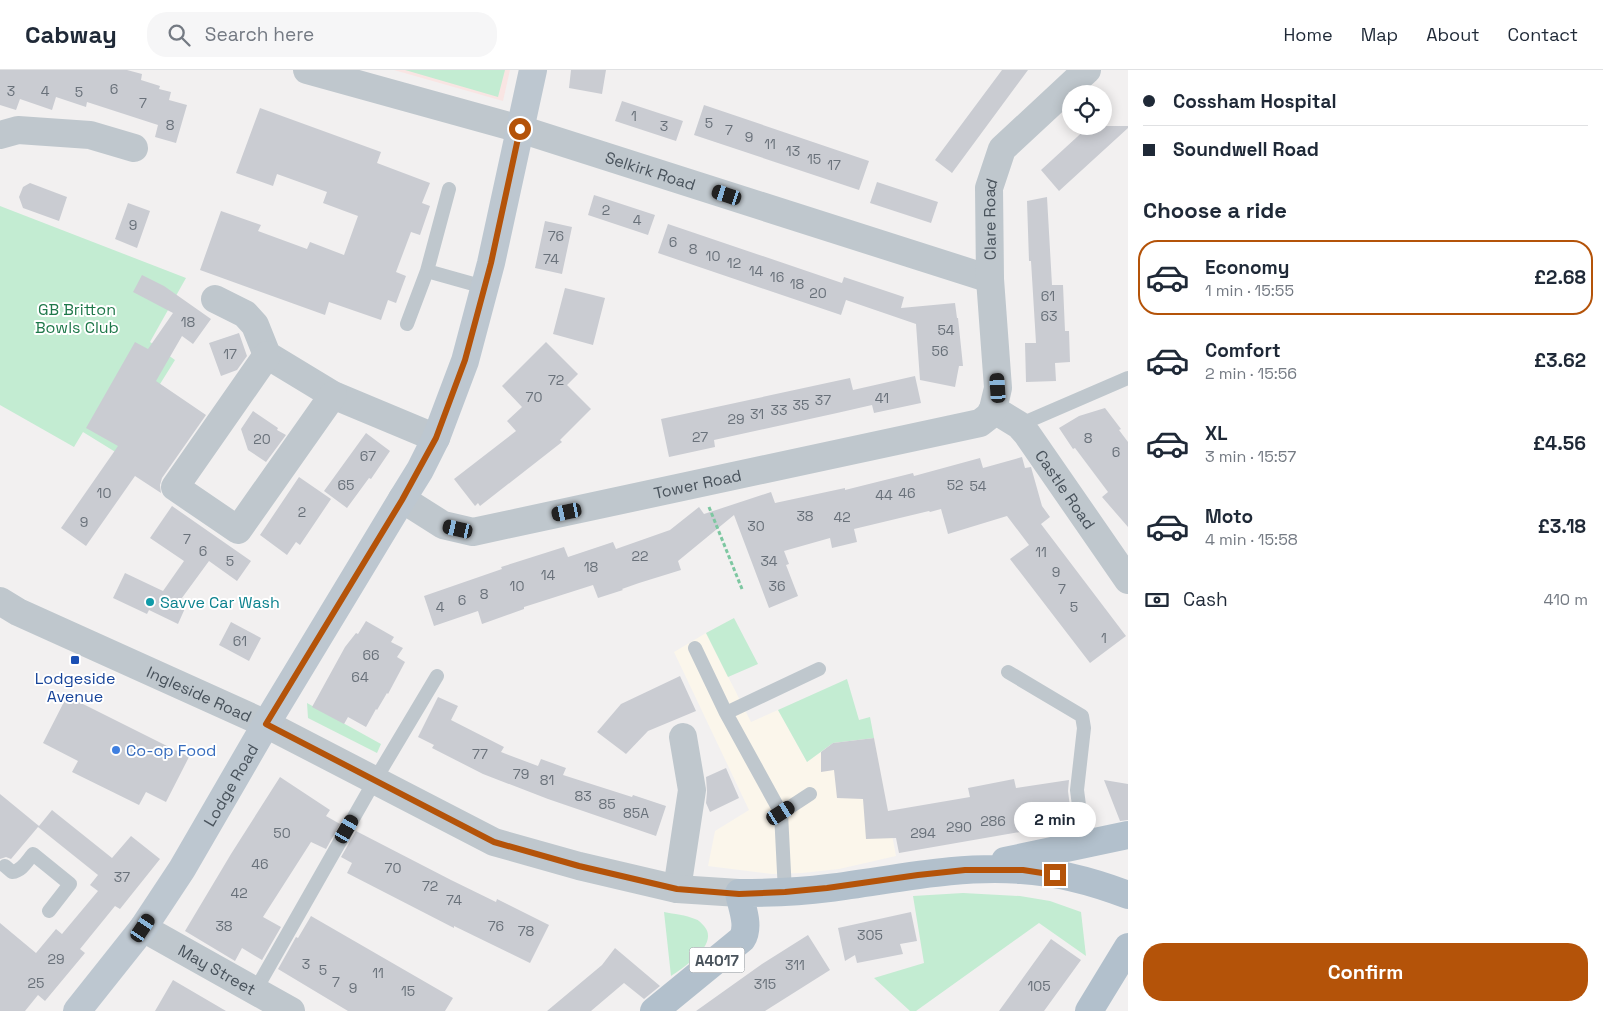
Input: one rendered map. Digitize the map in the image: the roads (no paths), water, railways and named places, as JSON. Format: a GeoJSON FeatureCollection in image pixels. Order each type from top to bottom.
{"type":"FeatureCollection","features":[{"type":"Feature","properties":{"kind":"main road","name":"Lodge Road"},"geometry":{"type":"LineString","coordinates":[[77,1011],[143,928],[182,869],[266,724],[402,500],[436,438],[465,360],[484,287],[533,70]]}},
{"type":"Feature","properties":{"kind":"main road"},"geometry":{"type":"LineString","coordinates":[[965,870],[1128,835]]}},
{"type":"Feature","properties":{"kind":"main road"},"geometry":{"type":"LineString","coordinates":[[739,894],[827,888],[918,875],[998,869],[1042,872],[1084,881],[1128,895]]}},
{"type":"Feature","properties":{"kind":"main road","name":"A4017"},"geometry":{"type":"LineString","coordinates":[[654,1011],[742,939],[745,934],[746,924],[739,894]]}},
{"type":"Feature","properties":{"kind":"main road"},"geometry":{"type":"LineString","coordinates":[[1089,1011],[1128,947]]}},
{"type":"Feature","properties":{"kind":"street","name":"Selkirk Road"},"geometry":{"type":"LineString","coordinates":[[307,70],[520,129],[990,279]]}},
{"type":"Feature","properties":{"kind":"street","name":"Clare Road"},"geometry":{"type":"LineString","coordinates":[[993,409],[998,388],[990,279],[989,188],[1002,149],[1087,70]]}},
{"type":"Feature","properties":{"kind":"street"},"geometry":{"type":"LineString","coordinates":[[0,135],[18,130],[90,135],[134,148]]}},
{"type":"Feature","properties":{"kind":"street"},"geometry":{"type":"LineString","coordinates":[[215,299],[245,314],[255,325],[267,355],[333,395],[436,438]]}},
{"type":"Feature","properties":{"kind":"street"},"geometry":{"type":"LineString","coordinates":[[267,355],[175,487],[238,530],[333,395]]}},
{"type":"Feature","properties":{"kind":"street","name":"Castle Road"},"geometry":{"type":"LineString","coordinates":[[993,409],[1019,425],[1027,434],[1128,580]]}},
{"type":"Feature","properties":{"kind":"street","name":"Tower Road"},"geometry":{"type":"LineString","coordinates":[[402,500],[443,525],[473,532],[980,424],[989,416],[993,409]]}},
{"type":"Feature","properties":{"kind":"street","name":"Ingleside Road"},"geometry":{"type":"LineString","coordinates":[[0,601],[18,612],[266,724],[494,842],[579,866],[677,889],[739,894]]}},
{"type":"Feature","properties":{"kind":"street"},"geometry":{"type":"LineString","coordinates":[[677,889],[692,790],[683,736]]}},
{"type":"Feature","properties":{"kind":"street","name":"May Street"},"geometry":{"type":"LineString","coordinates":[[143,928],[291,1011]]}},
{"type":"Feature","properties":{"kind":"lane"},"geometry":{"type":"LineString","coordinates":[[407,324],[427,271],[449,189]]}},
{"type":"Feature","properties":{"kind":"lane"},"geometry":{"type":"LineString","coordinates":[[427,271],[484,287]]}},
{"type":"Feature","properties":{"kind":"lane"},"geometry":{"type":"LineString","coordinates":[[1019,425],[1128,378]]}},
{"type":"Feature","properties":{"kind":"lane"},"geometry":{"type":"LineString","coordinates":[[695,648],[726,713],[781,813],[785,892]]}},
{"type":"Feature","properties":{"kind":"lane"},"geometry":{"type":"LineString","coordinates":[[726,713],[819,669]]}},
{"type":"Feature","properties":{"kind":"lane"},"geometry":{"type":"LineString","coordinates":[[1008,672],[1082,716],[1084,728],[1077,790],[1084,844]]}},
{"type":"Feature","properties":{"kind":"lane"},"geometry":{"type":"LineString","coordinates":[[255,991],[375,780],[437,676]]}},
{"type":"Feature","properties":{"kind":"lane"},"geometry":{"type":"LineString","coordinates":[[781,813],[810,794]]}},
{"type":"Feature","properties":{"kind":"lane"},"geometry":{"type":"LineString","coordinates":[[5,866],[12,872],[17,872],[33,854],[70,884],[49,911]]}},
{"type":"Feature","properties":{"kind":"place","name":"Savve Car Wash"},"geometry":{"type":"Point","coordinates":[150,602]}},
{"type":"Feature","properties":{"kind":"place","name":"Lodgeside Avenue"},"geometry":{"type":"Point","coordinates":[75,660]}},
{"type":"Feature","properties":{"kind":"place","name":"Co-op Food"},"geometry":{"type":"Point","coordinates":[116,750]}},
{"type":"Feature","properties":{"kind":"park label","name":"GB Britton Bowls Club"},"geometry":{"type":"Point","coordinates":[77,318]}}]}
